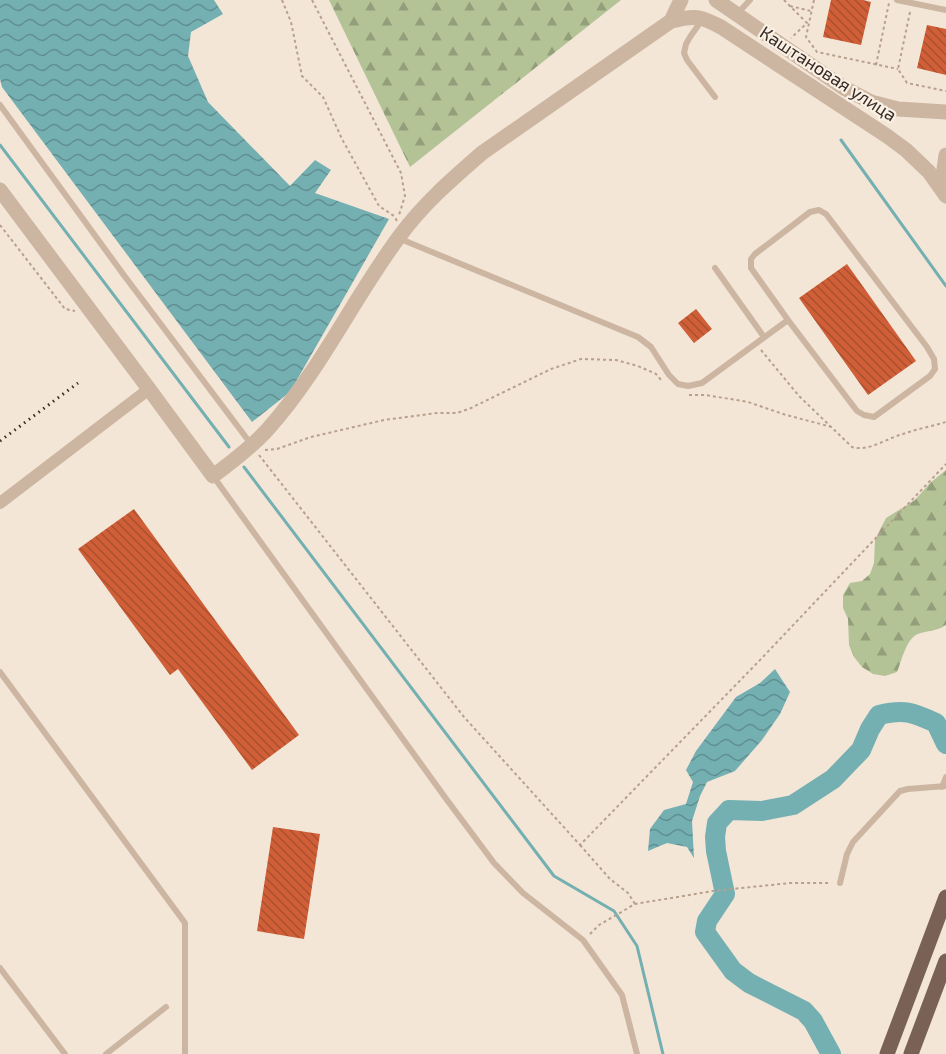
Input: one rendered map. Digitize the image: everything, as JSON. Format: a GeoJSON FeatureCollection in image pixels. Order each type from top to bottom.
{"type":"FeatureCollection","features":[{"type":"Feature","properties":{"kind":"main road"},"geometry":{"type":"LineString","coordinates":[[887,1054],[946,897]]}},
{"type":"Feature","properties":{"kind":"main road"},"geometry":{"type":"LineString","coordinates":[[911,1054],[946,961]]}},
{"type":"Feature","properties":{"kind":"street"},"geometry":{"type":"LineString","coordinates":[[671,21],[681,0]]}},
{"type":"Feature","properties":{"kind":"street","name":"Каштановая улица"},"geometry":{"type":"LineString","coordinates":[[716,0],[844,88],[871,102],[898,109],[946,112]]}},
{"type":"Feature","properties":{"kind":"street"},"geometry":{"type":"LineString","coordinates":[[0,190],[213,476],[254,448],[318,363],[398,238],[454,177],[482,153],[671,21],[688,17],[704,18]]}},
{"type":"Feature","properties":{"kind":"street","name":"Каштановая улица"},"geometry":{"type":"LineString","coordinates":[[704,18],[897,143],[929,172],[946,196]]}},
{"type":"Feature","properties":{"kind":"street"},"geometry":{"type":"LineString","coordinates":[[946,155],[943,176],[946,191]]}},
{"type":"Feature","properties":{"kind":"street"},"geometry":{"type":"LineString","coordinates":[[0,503],[149,389]]}},
{"type":"Feature","properties":{"kind":"lane"},"geometry":{"type":"LineString","coordinates":[[737,14],[750,0]]}},
{"type":"Feature","properties":{"kind":"lane"},"geometry":{"type":"LineString","coordinates":[[897,0],[946,10]]}},
{"type":"Feature","properties":{"kind":"lane"},"geometry":{"type":"LineString","coordinates":[[704,18],[686,44],[684,53],[715,97]]}},
{"type":"Feature","properties":{"kind":"lane"},"geometry":{"type":"LineString","coordinates":[[0,105],[116,265],[254,448]]}},
{"type":"Feature","properties":{"kind":"lane"},"geometry":{"type":"LineString","coordinates":[[819,210],[826,214],[927,347],[934,359],[935,369],[930,376],[874,417],[864,415],[857,411],[788,320],[751,268],[751,260],[755,254],[810,212],[819,210]]}},
{"type":"Feature","properties":{"kind":"lane"},"geometry":{"type":"LineString","coordinates":[[398,238],[638,337],[651,347],[669,375],[678,384],[688,386],[702,383],[788,320]]}},
{"type":"Feature","properties":{"kind":"lane"},"geometry":{"type":"LineString","coordinates":[[715,268],[764,337]]}},
{"type":"Feature","properties":{"kind":"lane"},"geometry":{"type":"LineString","coordinates":[[213,476],[440,791],[495,863],[523,893],[583,940],[622,995],[637,1054]]}},
{"type":"Feature","properties":{"kind":"lane"},"geometry":{"type":"LineString","coordinates":[[0,672],[185,923],[185,1054]]}},
{"type":"Feature","properties":{"kind":"lane"},"geometry":{"type":"LineString","coordinates":[[840,883],[853,842],[900,791],[944,787],[946,777]]}},
{"type":"Feature","properties":{"kind":"lane"},"geometry":{"type":"LineString","coordinates":[[0,968],[65,1054]]}},
{"type":"Feature","properties":{"kind":"lane"},"geometry":{"type":"LineString","coordinates":[[106,1054],[166,1007]]}},
{"type":"Feature","properties":{"kind":"path"},"geometry":{"type":"LineString","coordinates":[[282,0],[291,22],[302,76],[323,97],[342,139],[379,206],[394,216],[397,222],[405,196],[400,173],[312,0]]}},
{"type":"Feature","properties":{"kind":"path"},"geometry":{"type":"LineString","coordinates":[[784,0],[808,23]]}},
{"type":"Feature","properties":{"kind":"path"},"geometry":{"type":"LineString","coordinates":[[814,0],[806,37],[817,52],[898,69],[908,82],[946,91]]}},
{"type":"Feature","properties":{"kind":"path"},"geometry":{"type":"LineString","coordinates":[[876,65],[890,0]]}},
{"type":"Feature","properties":{"kind":"path"},"geometry":{"type":"LineString","coordinates":[[898,69],[912,3]]}},
{"type":"Feature","properties":{"kind":"path"},"geometry":{"type":"LineString","coordinates":[[790,6],[811,11]]}},
{"type":"Feature","properties":{"kind":"path"},"geometry":{"type":"LineString","coordinates":[[789,40],[808,23]]}},
{"type":"Feature","properties":{"kind":"path"},"geometry":{"type":"LineString","coordinates":[[792,30],[796,34]]}},
{"type":"Feature","properties":{"kind":"path"},"geometry":{"type":"LineString","coordinates":[[0,225],[64,309],[74,311]]}},
{"type":"Feature","properties":{"kind":"path"},"geometry":{"type":"LineString","coordinates":[[756,343],[799,396],[852,447],[859,449],[870,447],[900,434],[946,422]]}},
{"type":"Feature","properties":{"kind":"path"},"geometry":{"type":"LineString","coordinates":[[254,448],[277,449],[310,437],[384,420],[437,413],[457,413],[551,369],[582,359],[616,360],[638,366],[656,374],[663,382]]}},
{"type":"Feature","properties":{"kind":"path"},"geometry":{"type":"LineString","coordinates":[[682,394],[706,395],[748,402],[832,427]]}},
{"type":"Feature","properties":{"kind":"path"},"geometry":{"type":"LineString","coordinates":[[254,448],[464,717],[610,879],[628,893],[635,904]]}},
{"type":"Feature","properties":{"kind":"path"},"geometry":{"type":"LineString","coordinates":[[580,845],[946,464]]}},
{"type":"Feature","properties":{"kind":"path"},"geometry":{"type":"LineString","coordinates":[[583,940],[599,925],[635,904],[713,891],[790,883],[840,883]]}},
{"type":"Feature","properties":{"kind":"green space"},"geometry":{"type":"Polygon","coordinates":[[[329,0],[621,0],[410,167],[329,0]]]}},
{"type":"Feature","properties":{"kind":"green space"},"geometry":{"type":"Polygon","coordinates":[[[946,470],[946,625],[918,634],[910,640],[897,672],[885,676],[873,674],[862,667],[854,657],[849,645],[848,619],[843,608],[843,595],[850,583],[862,581],[870,574],[874,563],[875,540],[886,518],[915,500],[946,470]]]}},
{"type":"Feature","properties":{"kind":"water"},"geometry":{"type":"Polygon","coordinates":[[[0,0],[214,0],[223,14],[191,32],[188,56],[208,102],[290,186],[315,160],[331,170],[315,193],[389,219],[290,392],[252,422],[2,87],[0,79],[0,0]]]}},
{"type":"Feature","properties":{"kind":"water"},"geometry":{"type":"Polygon","coordinates":[[[775,669],[790,692],[780,714],[762,740],[735,771],[707,782],[692,821],[694,858],[687,847],[667,843],[648,851],[650,829],[664,810],[686,804],[693,782],[686,770],[696,751],[736,697],[760,683],[775,669]]]}},
{"type":"Feature","properties":{"kind":"building"},"geometry":{"type":"Polygon","coordinates":[[[831,0],[871,2],[861,45],[823,37],[831,0]]]}},
{"type":"Feature","properties":{"kind":"building"},"geometry":{"type":"Polygon","coordinates":[[[927,25],[946,29],[946,75],[917,68],[927,25]]]}},
{"type":"Feature","properties":{"kind":"building"},"geometry":{"type":"Polygon","coordinates":[[[847,264],[916,361],[868,395],[799,298],[847,264]]]}},
{"type":"Feature","properties":{"kind":"building"},"geometry":{"type":"Polygon","coordinates":[[[696,309],[712,329],[694,343],[678,323],[696,309]]]}},
{"type":"Feature","properties":{"kind":"building"},"geometry":{"type":"Polygon","coordinates":[[[134,509],[299,735],[252,770],[178,669],[170,675],[78,549],[134,509]]]}},
{"type":"Feature","properties":{"kind":"building"},"geometry":{"type":"Polygon","coordinates":[[[273,827],[320,834],[304,939],[257,931],[273,827]]]}},
{"type":"Feature","properties":{"kind":"waterway"},"geometry":{"type":"LineString","coordinates":[[841,140],[946,286]]}},
{"type":"Feature","properties":{"kind":"waterway"},"geometry":{"type":"LineString","coordinates":[[0,145],[229,447]]}},
{"type":"Feature","properties":{"kind":"waterway"},"geometry":{"type":"LineString","coordinates":[[244,467],[554,876],[614,911],[637,946],[663,1054]]}},
{"type":"Feature","properties":{"kind":"waterway"},"geometry":{"type":"LineString","coordinates":[[831,1054],[813,1021],[804,1011],[749,983],[733,971],[705,932],[707,921],[725,894],[716,851],[717,823],[729,810],[762,811],[793,805],[833,779],[861,750],[879,715],[902,712],[928,719],[936,723],[946,744]]}},
{"type":"Feature","properties":{"kind":"railway"},"geometry":{"type":"LineString","coordinates":[[0,441],[78,383]]}}]}
